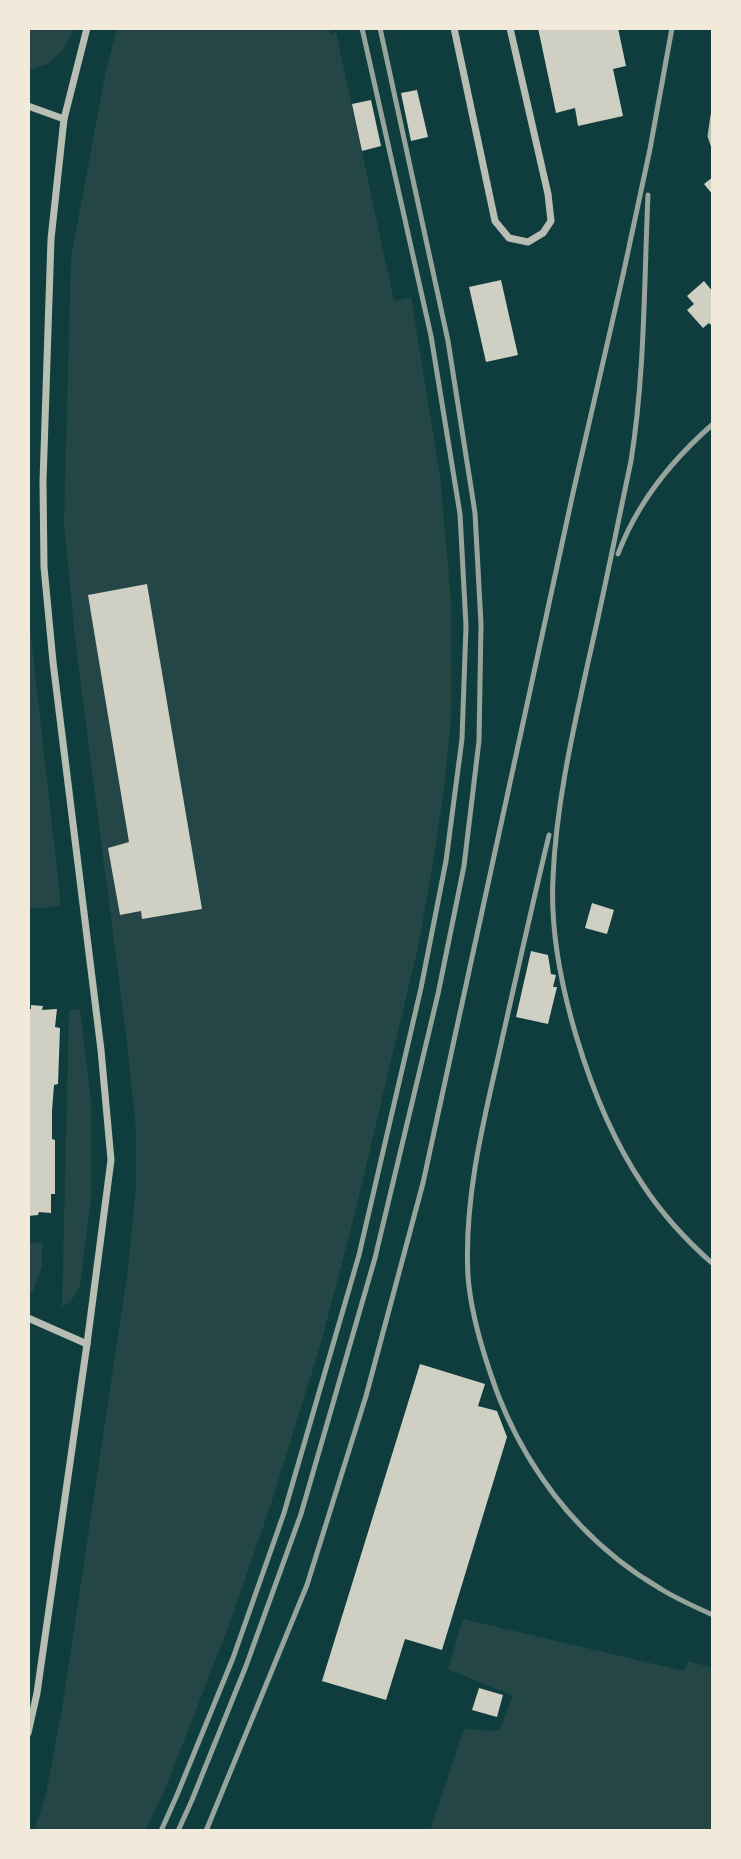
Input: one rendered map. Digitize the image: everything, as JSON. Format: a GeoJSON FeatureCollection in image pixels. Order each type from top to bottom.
{"type":"FeatureCollection","features":[{"type":"Feature","properties":{"kind":"street"},"geometry":{"type":"LineString","coordinates":[[28,1733],[37,1693],[111,1160],[101,1050],[53,662],[44,567],[43,523],[51,239],[64,119],[87,28]]}},
{"type":"Feature","properties":{"kind":"street"},"geometry":{"type":"LineString","coordinates":[[454,28],[495,221],[509,238],[528,242],[543,233],[551,221],[548,194],[510,28]]}},
{"type":"Feature","properties":{"kind":"street"},"geometry":{"type":"LineString","coordinates":[[28,106],[64,119]]}},
{"type":"Feature","properties":{"kind":"street"},"geometry":{"type":"LineString","coordinates":[[28,1318],[87,1344]]}},
{"type":"Feature","properties":{"kind":"lane"},"geometry":{"type":"LineString","coordinates":[[713,115],[710,136],[713,145]]}},
{"type":"Feature","properties":{"kind":"shaded area"},"geometry":{"type":"Polygon","coordinates":[[[28,28],[75,28],[63,50],[48,64],[28,70],[28,28]]]}},
{"type":"Feature","properties":{"kind":"shaded area"},"geometry":{"type":"Polygon","coordinates":[[[117,28],[329,28],[330,34],[336,32],[394,301],[411,297],[440,476],[451,600],[451,716],[445,781],[418,947],[353,1221],[320,1346],[270,1507],[228,1628],[165,1789],[145,1831],[34,1831],[46,1794],[62,1709],[128,1269],[136,1187],[136,1128],[125,1026],[75,639],[64,522],[71,258],[106,70],[117,28]]]}},
{"type":"Feature","properties":{"kind":"shaded area"},"geometry":{"type":"Polygon","coordinates":[[[28,610],[61,906],[28,909],[28,610]]]}},
{"type":"Feature","properties":{"kind":"shaded area"},"geometry":{"type":"Polygon","coordinates":[[[80,1009],[91,1102],[91,1199],[80,1287],[70,1302],[62,1307],[69,1010],[80,1009]]]}},
{"type":"Feature","properties":{"kind":"shaded area"},"geometry":{"type":"Polygon","coordinates":[[[42,1242],[42,1267],[32,1293],[28,1292],[28,1243],[42,1242]]]}},
{"type":"Feature","properties":{"kind":"shaded area"},"geometry":{"type":"Polygon","coordinates":[[[463,1619],[684,1671],[688,1661],[713,1668],[713,1831],[430,1831],[464,1729],[499,1731],[513,1696],[448,1669],[463,1619]]]}},
{"type":"Feature","properties":{"kind":"building"},"geometry":{"type":"Polygon","coordinates":[[[538,28],[618,28],[626,66],[613,69],[623,116],[578,126],[575,108],[556,113],[538,28]]]}},
{"type":"Feature","properties":{"kind":"building"},"geometry":{"type":"Polygon","coordinates":[[[417,90],[428,137],[411,141],[401,93],[417,90]]]}},
{"type":"Feature","properties":{"kind":"building"},"geometry":{"type":"Polygon","coordinates":[[[371,100],[381,146],[362,151],[352,104],[371,100]]]}},
{"type":"Feature","properties":{"kind":"building"},"geometry":{"type":"Polygon","coordinates":[[[713,177],[713,195],[704,184],[713,177]]]}},
{"type":"Feature","properties":{"kind":"building"},"geometry":{"type":"Polygon","coordinates":[[[501,280],[518,355],[486,362],[469,287],[501,280]]]}},
{"type":"Feature","properties":{"kind":"building"},"geometry":{"type":"Polygon","coordinates":[[[704,281],[713,292],[713,327],[709,323],[703,328],[687,310],[694,304],[687,296],[704,281]]]}},
{"type":"Feature","properties":{"kind":"building"},"geometry":{"type":"Polygon","coordinates":[[[147,584],[202,909],[142,919],[141,911],[120,915],[108,848],[129,842],[88,595],[147,584]]]}},
{"type":"Feature","properties":{"kind":"building"},"geometry":{"type":"Polygon","coordinates":[[[592,903],[614,910],[607,934],[585,928],[592,903]]]}},
{"type":"Feature","properties":{"kind":"building"},"geometry":{"type":"Polygon","coordinates":[[[531,951],[548,955],[551,974],[556,975],[553,987],[557,987],[548,1024],[516,1017],[531,951]]]}},
{"type":"Feature","properties":{"kind":"building"},"geometry":{"type":"Polygon","coordinates":[[[31,1005],[43,1006],[42,1010],[57,1009],[55,1027],[60,1028],[58,1084],[54,1085],[52,1111],[55,1194],[51,1194],[51,1213],[39,1212],[38,1215],[28,1216],[28,1009],[31,1009],[31,1005]]]}},
{"type":"Feature","properties":{"kind":"building"},"geometry":{"type":"Polygon","coordinates":[[[420,1364],[485,1384],[478,1406],[497,1411],[507,1437],[442,1650],[405,1639],[386,1700],[322,1681],[420,1364]]]}},
{"type":"Feature","properties":{"kind":"building"},"geometry":{"type":"Polygon","coordinates":[[[479,1688],[503,1695],[497,1717],[472,1710],[479,1688]]]}},
{"type":"Feature","properties":{"kind":"railway"},"geometry":{"type":"LineString","coordinates":[[161,1831],[233,1658],[284,1513],[359,1255],[421,988],[446,861],[462,739],[466,626],[460,514],[431,336],[362,28]]}},
{"type":"Feature","properties":{"kind":"railway"},"geometry":{"type":"LineString","coordinates":[[178,1831],[246,1666],[301,1514],[375,1258],[438,994],[464,866],[479,741],[481,624],[475,513],[448,341],[380,28]]}},
{"type":"Feature","properties":{"kind":"railway"},"geometry":{"type":"LineString","coordinates":[[206,1831],[307,1585],[366,1396],[423,1183],[623,275],[672,28]]}},
{"type":"Feature","properties":{"kind":"railway"},"geometry":{"type":"LineString","coordinates":[[648,195],[636,428],[566,768],[555,850],[553,915],[566,996],[590,1079],[606,1118],[650,1196],[675,1227],[713,1264]]}},
{"type":"Feature","properties":{"kind":"railway"},"geometry":{"type":"LineString","coordinates":[[618,554],[635,517],[658,483],[670,467],[713,424]]}},
{"type":"Feature","properties":{"kind":"railway"},"geometry":{"type":"LineString","coordinates":[[549,835],[475,1168],[467,1249],[473,1311],[501,1403],[516,1435],[554,1495],[603,1547],[631,1569],[673,1596],[713,1615]]}}]}
